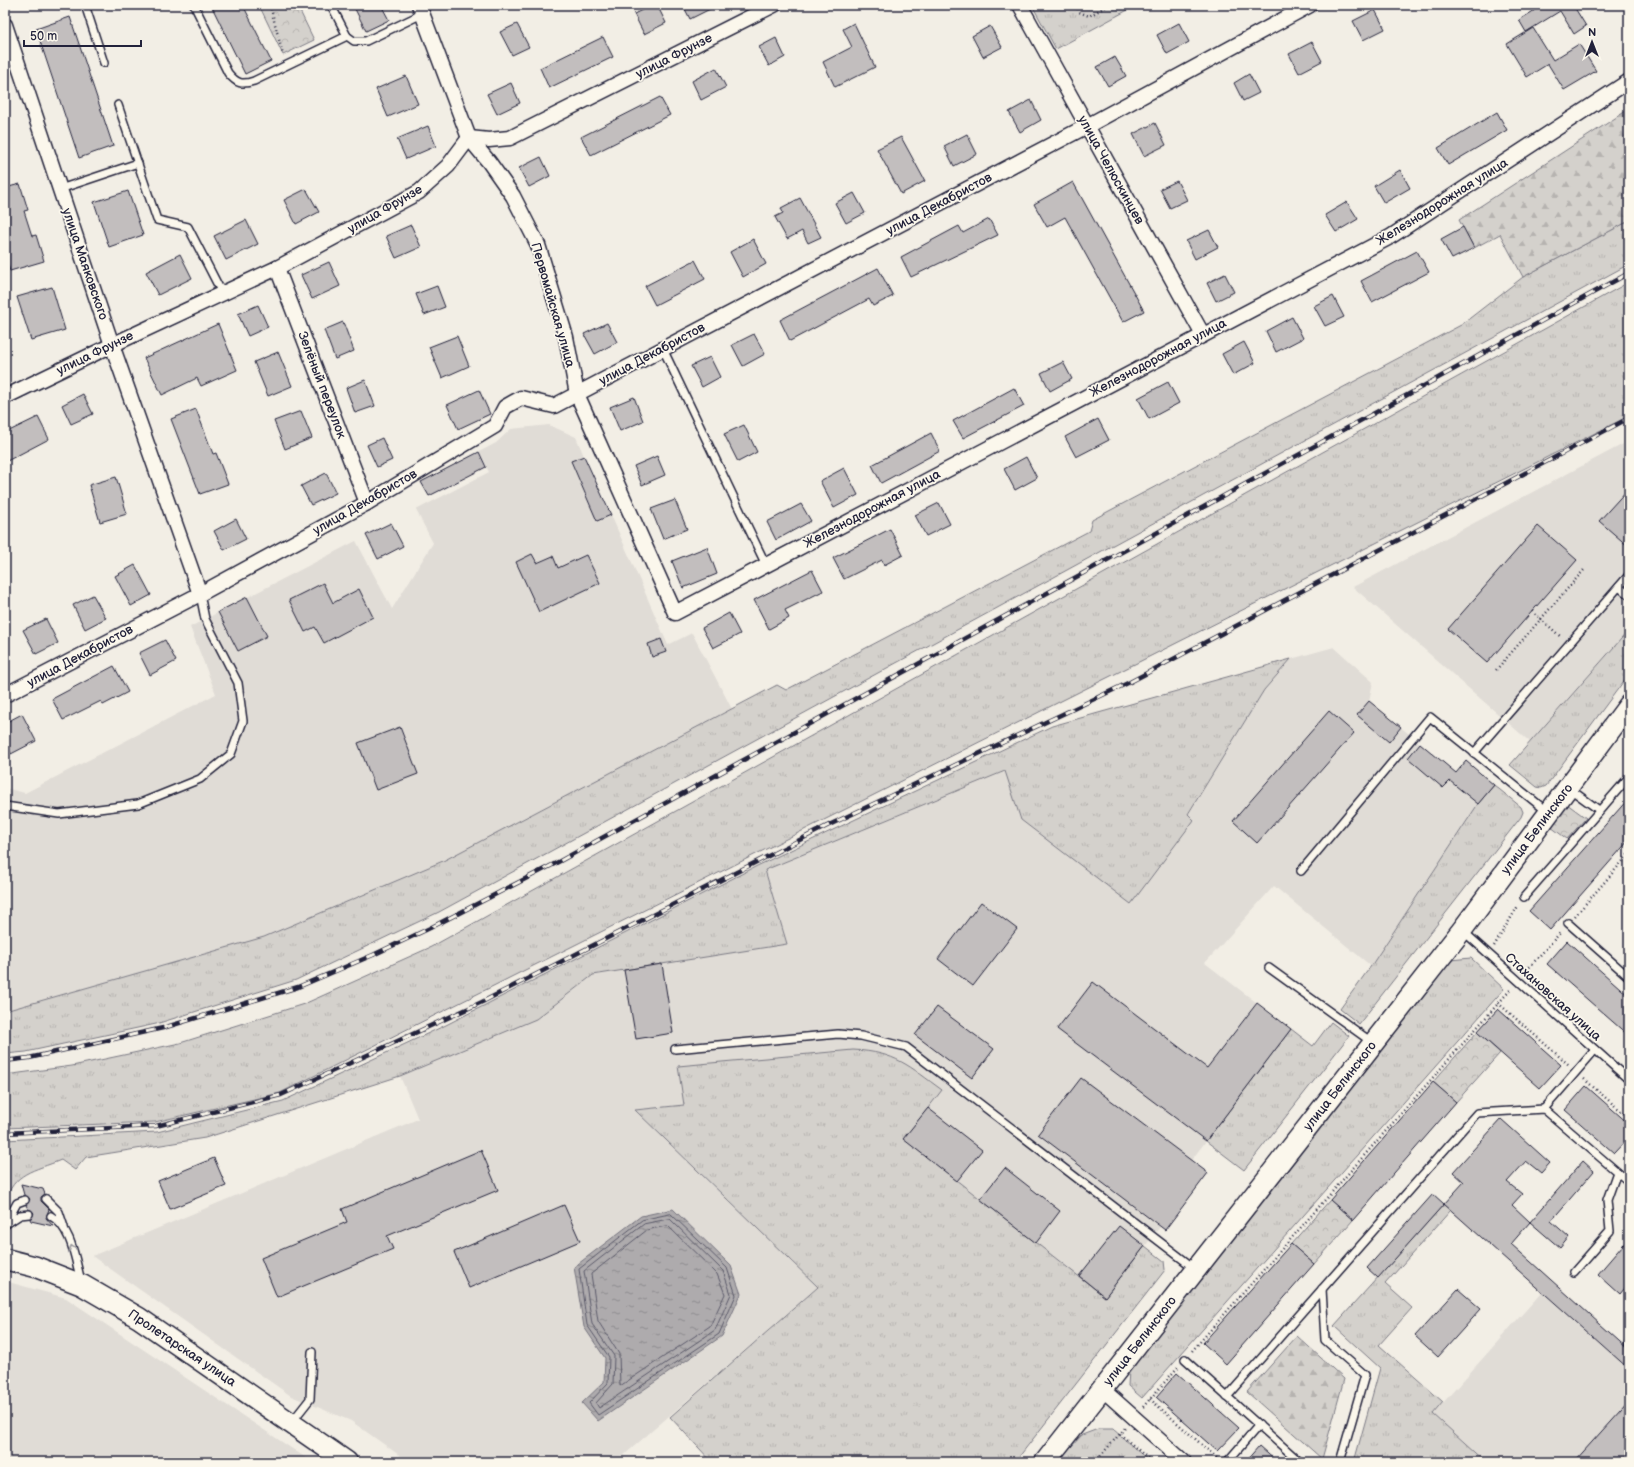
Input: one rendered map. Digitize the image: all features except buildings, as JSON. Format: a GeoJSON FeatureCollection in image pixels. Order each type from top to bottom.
{"type":"FeatureCollection","features":[{"type":"Feature","properties":{"kind":"street","name":"улица Фрунзе"},"geometry":{"type":"LineString","coordinates":[[5,397],[112,344],[277,268],[419,192],[448,166],[469,138],[489,140],[510,138],[774,5]]}},
{"type":"Feature","properties":{"kind":"street","name":"улица Челюскинцев"},"geometry":{"type":"LineString","coordinates":[[1020,5],[1203,335]]}},
{"type":"Feature","properties":{"kind":"street","name":"улица Декабристов"},"geometry":{"type":"LineString","coordinates":[[5,696],[200,594],[367,503],[496,426],[505,407],[521,398],[554,406],[1087,126],[1310,5]]}},
{"type":"Feature","properties":{"kind":"street","name":"Первомайская улица"},"geometry":{"type":"LineString","coordinates":[[420,9],[469,138],[489,162],[513,196],[538,245],[566,338],[577,394],[675,613]]}},
{"type":"Feature","properties":{"kind":"street","name":"улица Маяковского"},"geometry":{"type":"LineString","coordinates":[[5,24],[112,344],[200,594]]}},
{"type":"Feature","properties":{"kind":"street","name":"Железнодорожная улица"},"geometry":{"type":"LineString","coordinates":[[675,613],[1390,237],[1629,81]]}},
{"type":"Feature","properties":{"kind":"street","name":"Зелёный переулок"},"geometry":{"type":"LineString","coordinates":[[277,268],[367,503]]}},
{"type":"Feature","properties":{"kind":"street","name":"улица Белинского"},"geometry":{"type":"LineString","coordinates":[[1045,1462],[1462,930],[1629,705]]}},
{"type":"Feature","properties":{"kind":"street","name":"Пролетарская улица"},"geometry":{"type":"LineString","coordinates":[[5,1259],[36,1267],[82,1285],[139,1318],[346,1462]]}},
{"type":"Feature","properties":{"kind":"street"},"geometry":{"type":"LineString","coordinates":[[1102,1389],[1184,1462]]}},
{"type":"Feature","properties":{"kind":"lane"},"geometry":{"type":"LineString","coordinates":[[85,5],[104,63]]}},
{"type":"Feature","properties":{"kind":"lane"},"geometry":{"type":"LineString","coordinates":[[194,5],[228,73],[235,82],[244,84],[254,81],[347,36]]}},
{"type":"Feature","properties":{"kind":"lane"},"geometry":{"type":"LineString","coordinates":[[331,5],[347,36],[354,41],[366,41],[420,9]]}},
{"type":"Feature","properties":{"kind":"lane"},"geometry":{"type":"LineString","coordinates":[[118,105],[157,220],[188,227],[222,293]]}},
{"type":"Feature","properties":{"kind":"lane"},"geometry":{"type":"LineString","coordinates":[[60,189],[138,163]]}},
{"type":"Feature","properties":{"kind":"lane"},"geometry":{"type":"LineString","coordinates":[[663,349],[766,565]]}},
{"type":"Feature","properties":{"kind":"lane"},"geometry":{"type":"LineString","coordinates":[[1474,752],[1629,575]]}},
{"type":"Feature","properties":{"kind":"lane"},"geometry":{"type":"LineString","coordinates":[[1619,587],[1629,595]]}},
{"type":"Feature","properties":{"kind":"lane"},"geometry":{"type":"LineString","coordinates":[[5,806],[59,814],[138,804],[200,779],[230,754],[243,722],[238,683],[205,620],[200,594]]}},
{"type":"Feature","properties":{"kind":"lane"},"geometry":{"type":"LineString","coordinates":[[1301,871],[1430,717],[1549,813]]}},
{"type":"Feature","properties":{"kind":"lane"},"geometry":{"type":"LineString","coordinates":[[1524,897],[1629,777]]}},
{"type":"Feature","properties":{"kind":"lane"},"geometry":{"type":"LineString","coordinates":[[1568,787],[1599,810]]}},
{"type":"Feature","properties":{"kind":"lane"},"geometry":{"type":"LineString","coordinates":[[1568,923],[1629,977]]}},
{"type":"Feature","properties":{"kind":"lane","name":"Стахановская улица"},"geometry":{"type":"LineString","coordinates":[[1462,930],[1629,1080]]}},
{"type":"Feature","properties":{"kind":"lane"},"geometry":{"type":"LineString","coordinates":[[1269,968],[1373,1043]]}},
{"type":"Feature","properties":{"kind":"lane"},"geometry":{"type":"LineString","coordinates":[[675,1049],[838,1034],[861,1036],[906,1047],[1196,1270]]}},
{"type":"Feature","properties":{"kind":"lane"},"geometry":{"type":"LineString","coordinates":[[1544,1109],[1595,1050]]}},
{"type":"Feature","properties":{"kind":"lane"},"geometry":{"type":"LineString","coordinates":[[1227,1397],[1477,1113],[1544,1109],[1629,1182]]}},
{"type":"Feature","properties":{"kind":"lane"},"geometry":{"type":"LineString","coordinates":[[1574,1272],[1610,1231],[1607,1200],[1617,1172]]}},
{"type":"Feature","properties":{"kind":"lane"},"geometry":{"type":"LineString","coordinates":[[46,1199],[59,1212],[72,1247],[82,1285]]}},
{"type":"Feature","properties":{"kind":"lane"},"geometry":{"type":"LineString","coordinates":[[5,1225],[17,1203],[25,1200]]}},
{"type":"Feature","properties":{"kind":"lane"},"geometry":{"type":"LineString","coordinates":[[5,1225],[20,1215],[29,1214]]}},
{"type":"Feature","properties":{"kind":"lane"},"geometry":{"type":"LineString","coordinates":[[51,1216],[65,1230]]}},
{"type":"Feature","properties":{"kind":"lane"},"geometry":{"type":"LineString","coordinates":[[1322,1290],[1325,1340],[1365,1375],[1340,1462]]}},
{"type":"Feature","properties":{"kind":"lane"},"geometry":{"type":"LineString","coordinates":[[291,1423],[310,1399],[312,1352]]}},
{"type":"Feature","properties":{"kind":"lane"},"geometry":{"type":"LineString","coordinates":[[1185,1359],[1300,1462]]}},
{"type":"Feature","properties":{"kind":"lane"},"geometry":{"type":"LineString","coordinates":[[1226,1462],[1259,1425]]}},
{"type":"Feature","properties":{"kind":"path"},"geometry":{"type":"LineString","coordinates":[[270,5],[286,66]]}},
{"type":"Feature","properties":{"kind":"path"},"geometry":{"type":"LineString","coordinates":[[1076,5],[1079,12],[1088,16],[1109,5]]}},
{"type":"Feature","properties":{"kind":"path"},"geometry":{"type":"LineString","coordinates":[[1496,670],[1584,570]]}},
{"type":"Feature","properties":{"kind":"path"},"geometry":{"type":"LineString","coordinates":[[1532,611],[1569,644]]}},
{"type":"Feature","properties":{"kind":"path"},"geometry":{"type":"LineString","coordinates":[[1095,1462],[1629,854]]}},
{"type":"Feature","properties":{"kind":"path"},"geometry":{"type":"LineString","coordinates":[[1488,954],[1524,897]]}},
{"type":"Feature","properties":{"kind":"path"},"geometry":{"type":"LineString","coordinates":[[1498,1003],[1629,1118]]}},
{"type":"Feature","properties":{"kind":"path"},"geometry":{"type":"LineString","coordinates":[[1150,1398],[1221,1462]]}},
{"type":"Feature","properties":{"kind":"path"},"geometry":{"type":"LineString","coordinates":[[1120,1434],[1152,1462]]}},
{"type":"Feature","properties":{"kind":"shaded area"},"geometry":{"type":"Polygon","coordinates":[[[549,425],[576,437],[584,456],[571,462],[597,521],[611,515],[668,645],[692,633],[732,709],[443,861],[264,937],[5,1011],[5,788],[25,793],[216,694],[190,627],[356,541],[392,609],[433,543],[416,510],[489,472],[479,452],[496,443],[511,429],[549,425]]]}},
{"type":"Feature","properties":{"kind":"shaded area"},"geometry":{"type":"Polygon","coordinates":[[[1629,441],[1629,630],[1530,742],[1353,587],[1629,441]]]}},
{"type":"Feature","properties":{"kind":"shaded area"},"geometry":{"type":"Polygon","coordinates":[[[1334,647],[1373,682],[1369,701],[1456,773],[1466,761],[1494,785],[1478,804],[1371,966],[1274,886],[1205,963],[1257,1003],[1172,1115],[1206,1141],[1148,1217],[1160,1227],[1105,1297],[903,1139],[684,1105],[635,1110],[818,1287],[616,1462],[409,1462],[351,1421],[291,1396],[92,1256],[418,1119],[400,1076],[536,1019],[593,975],[787,944],[765,870],[1006,771],[1021,820],[1194,820],[1188,815],[1264,690],[1291,659],[1334,647]]]}},
{"type":"Feature","properties":{"kind":"shaded area"},"geometry":{"type":"Polygon","coordinates":[[[5,1281],[66,1298],[312,1462],[5,1462],[5,1281]]]}},
{"type":"Feature","properties":{"kind":"shaded area"},"geometry":{"type":"Polygon","coordinates":[[[1542,1292],[1629,1369],[1629,1462],[1486,1462],[1433,1414],[1542,1292]]]}},
{"type":"Feature","properties":{"kind":"green space"},"geometry":{"type":"Polygon","coordinates":[[[259,5],[297,5],[314,40],[283,55],[259,5]]]}},
{"type":"Feature","properties":{"kind":"green space"},"geometry":{"type":"Polygon","coordinates":[[[1032,5],[1137,5],[1056,49],[1032,5]]]}},
{"type":"Feature","properties":{"kind":"green space"},"geometry":{"type":"Polygon","coordinates":[[[1629,109],[1629,221],[1523,277],[1500,234],[1474,248],[1459,220],[1629,109]]]}},
{"type":"Feature","properties":{"kind":"green space"},"geometry":{"type":"Polygon","coordinates":[[[1629,221],[1629,264],[439,912],[296,980],[156,1024],[26,1052],[5,1054],[5,1011],[264,937],[443,861],[777,685],[786,690],[1089,531],[1092,520],[1461,325],[1523,277],[1629,221]]]}},
{"type":"Feature","properties":{"kind":"green space"},"geometry":{"type":"Polygon","coordinates":[[[1629,282],[1629,416],[280,1093],[155,1122],[5,1128],[5,1075],[72,1066],[180,1043],[304,1004],[431,947],[1629,282]]]}},
{"type":"Feature","properties":{"kind":"green space"},"geometry":{"type":"Polygon","coordinates":[[[1629,630],[1629,674],[1546,786],[1541,788],[1537,787],[1510,765],[1629,630]]]}},
{"type":"Feature","properties":{"kind":"green space"},"geometry":{"type":"Polygon","coordinates":[[[1291,659],[1264,690],[1188,814],[1194,820],[1131,904],[1021,820],[1005,771],[765,870],[787,944],[593,975],[536,1019],[400,1076],[205,1138],[86,1157],[75,1170],[61,1160],[34,1170],[19,1179],[13,1185],[5,1203],[5,1140],[157,1132],[283,1101],[446,1025],[757,866],[1052,726],[1291,659]]]}},
{"type":"Feature","properties":{"kind":"green space"},"geometry":{"type":"Polygon","coordinates":[[[1494,785],[1521,807],[1523,812],[1521,817],[1359,1024],[1340,1009],[1371,966],[1478,804],[1494,785]]]}},
{"type":"Feature","properties":{"kind":"green space"},"geometry":{"type":"Polygon","coordinates":[[[1567,804],[1586,818],[1567,839],[1551,827],[1567,804]]]}},
{"type":"Feature","properties":{"kind":"green space"},"geometry":{"type":"Polygon","coordinates":[[[1471,958],[1504,989],[1142,1398],[1128,1386],[1129,1370],[1450,960],[1471,958]]]}},
{"type":"Feature","properties":{"kind":"green space"},"geometry":{"type":"Polygon","coordinates":[[[1331,1022],[1349,1036],[1244,1170],[1206,1141],[1291,1029],[1313,1046],[1331,1022]]]}},
{"type":"Feature","properties":{"kind":"green space"},"geometry":{"type":"Polygon","coordinates":[[[1477,1032],[1500,1053],[1456,1102],[1433,1082],[1477,1032]]]}},
{"type":"Feature","properties":{"kind":"green space"},"geometry":{"type":"Polygon","coordinates":[[[853,1050],[868,1051],[891,1057],[911,1067],[942,1090],[904,1139],[1105,1297],[1145,1246],[1164,1261],[1165,1270],[1015,1462],[712,1462],[670,1417],[818,1287],[635,1110],[684,1105],[678,1066],[853,1050]]]}},
{"type":"Feature","properties":{"kind":"green space"},"geometry":{"type":"Polygon","coordinates":[[[1330,1200],[1353,1220],[1314,1264],[1291,1244],[1330,1200]]]}},
{"type":"Feature","properties":{"kind":"green space"},"geometry":{"type":"Polygon","coordinates":[[[1444,1204],[1451,1210],[1385,1284],[1412,1308],[1379,1345],[1443,1402],[1433,1414],[1486,1462],[1354,1462],[1380,1368],[1334,1326],[1444,1204]]]}},
{"type":"Feature","properties":{"kind":"green space"},"geometry":{"type":"Polygon","coordinates":[[[1297,1336],[1344,1379],[1322,1459],[1247,1392],[1297,1336]]]}},
{"type":"Feature","properties":{"kind":"green space"},"geometry":{"type":"Polygon","coordinates":[[[1098,1429],[1113,1429],[1150,1462],[1057,1462],[1082,1435],[1098,1429]]]}},
{"type":"Feature","properties":{"kind":"water"},"geometry":{"type":"Polygon","coordinates":[[[673,1209],[731,1266],[741,1294],[722,1336],[598,1421],[582,1403],[604,1382],[605,1358],[584,1327],[574,1267],[641,1216],[673,1209]]]}},
{"type":"Feature","properties":{"kind":"railway"},"geometry":{"type":"LineString","coordinates":[[5,1061],[29,1058],[163,1028],[298,987],[373,955],[430,928],[560,861],[1629,273]]}},
{"type":"Feature","properties":{"kind":"railway"},"geometry":{"type":"LineString","coordinates":[[5,1133],[156,1126],[281,1095],[482,1002],[827,826],[1130,682],[1629,418]]}}]}
